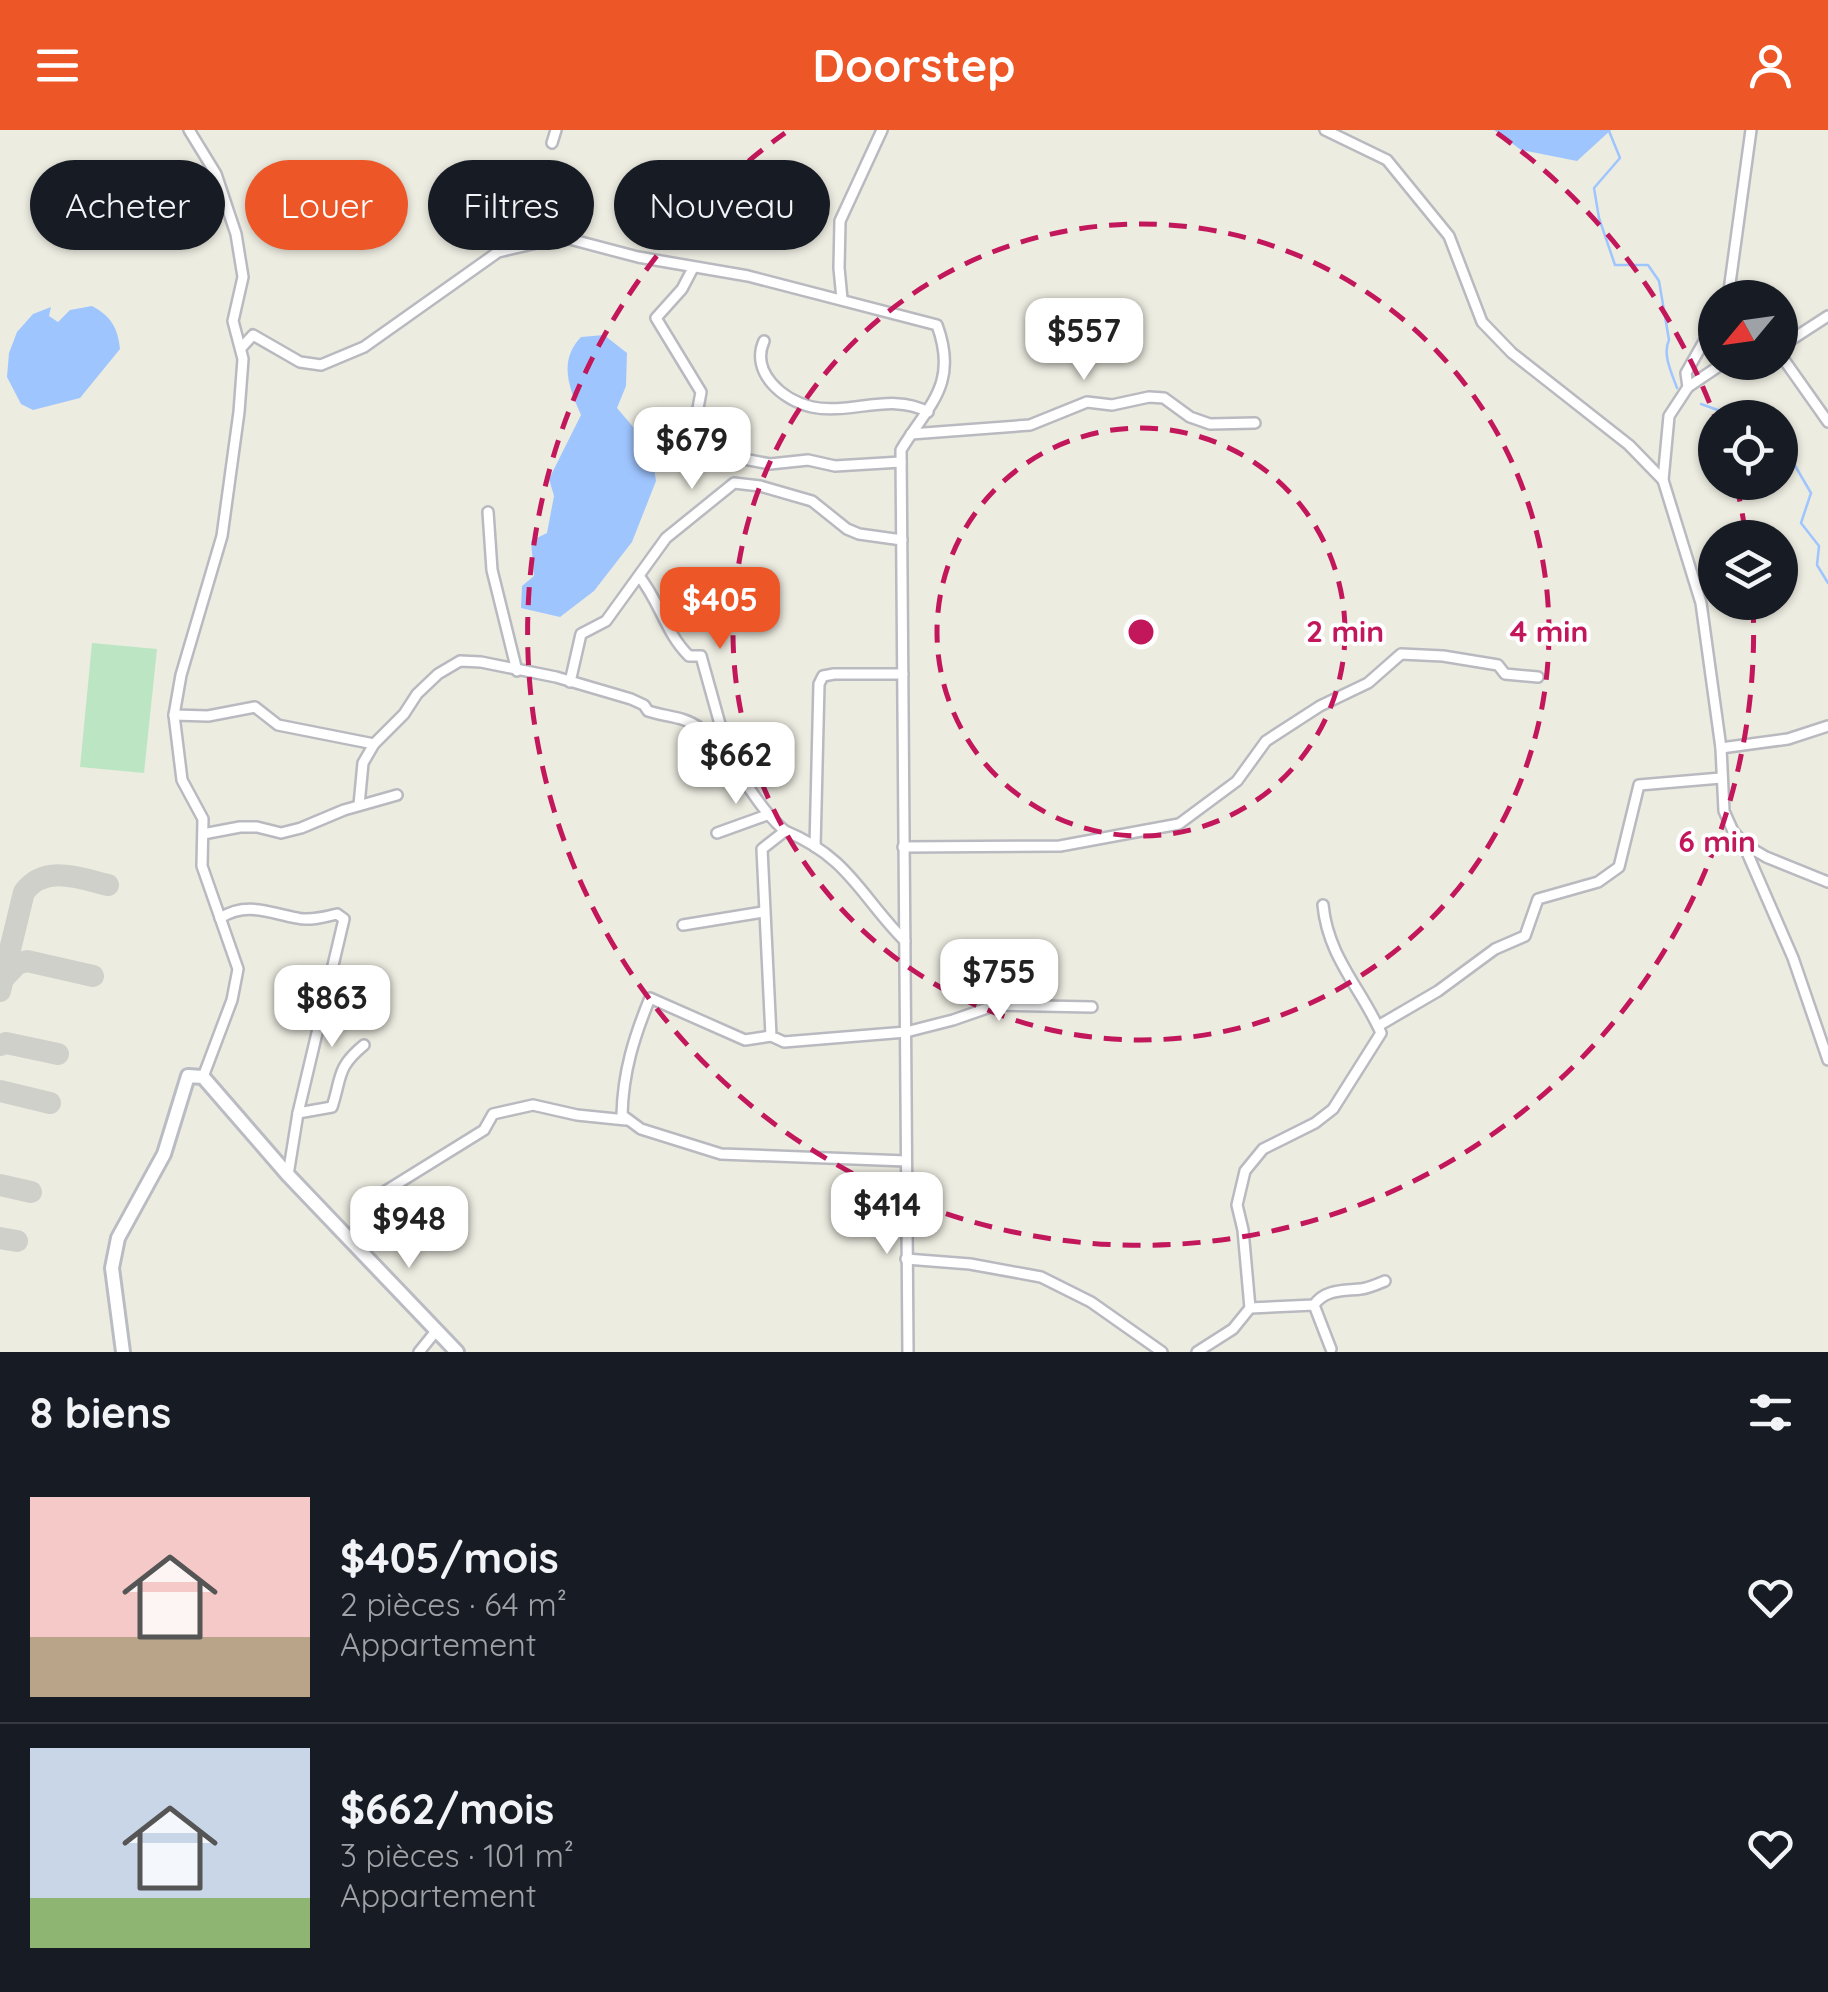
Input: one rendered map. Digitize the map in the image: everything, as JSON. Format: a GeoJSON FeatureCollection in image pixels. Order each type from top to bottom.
{"type":"FeatureCollection","features":[{"type":"Feature","properties":{"kind":"main road"},"geometry":{"type":"LineString","coordinates":[[123,1352],[112,1268],[118,1238],[164,1154],[188,1076],[204,1077],[288,1175],[457,1352]]}},
{"type":"Feature","properties":{"kind":"street"},"geometry":{"type":"LineString","coordinates":[[189,130],[216,174],[236,234],[243,277],[233,322],[241,348],[240,412],[222,536],[181,675],[174,715],[179,768],[203,819],[202,866],[238,969],[232,1000],[204,1077]]}},
{"type":"Feature","properties":{"kind":"street"},"geometry":{"type":"LineString","coordinates":[[552,143],[556,130]]}},
{"type":"Feature","properties":{"kind":"street"},"geometry":{"type":"LineString","coordinates":[[842,300],[840,221],[882,130]]}},
{"type":"Feature","properties":{"kind":"street"},"geometry":{"type":"LineString","coordinates":[[1325,130],[1387,160],[1450,236],[1482,322],[1512,353],[1629,445],[1663,480]]}},
{"type":"Feature","properties":{"kind":"street"},"geometry":{"type":"LineString","coordinates":[[1731,280],[1752,130]]}},
{"type":"Feature","properties":{"kind":"street"},"geometry":{"type":"LineString","coordinates":[[241,348],[253,335],[300,362],[321,365],[376,339],[498,252],[562,237],[693,268],[748,276],[936,326],[942,340],[941,389],[901,450],[908,1352]]}},
{"type":"Feature","properties":{"kind":"street"},"geometry":{"type":"LineString","coordinates":[[690,452],[701,392],[656,318],[682,289],[693,268]]}},
{"type":"Feature","properties":{"kind":"street"},"geometry":{"type":"LineString","coordinates":[[1798,337],[1828,316]]}},
{"type":"Feature","properties":{"kind":"street"},"geometry":{"type":"LineString","coordinates":[[764,340],[759,363],[765,375],[773,386],[794,399],[814,407],[912,403],[928,412]]}},
{"type":"Feature","properties":{"kind":"street"},"geometry":{"type":"LineString","coordinates":[[1688,387],[1686,372],[1698,351]]}},
{"type":"Feature","properties":{"kind":"street"},"geometry":{"type":"LineString","coordinates":[[1798,377],[1828,422]]}},
{"type":"Feature","properties":{"kind":"street"},"geometry":{"type":"LineString","coordinates":[[1698,380],[1688,387],[1669,416],[1663,480],[1701,602],[1721,748],[1724,811],[1732,831],[1742,841],[1766,857],[1828,882]]}},
{"type":"Feature","properties":{"kind":"street"},"geometry":{"type":"LineString","coordinates":[[911,434],[1012,428],[1050,418],[1086,402],[1112,405],[1149,397],[1164,398],[1190,417],[1210,424],[1255,423]]}},
{"type":"Feature","properties":{"kind":"street"},"geometry":{"type":"LineString","coordinates":[[652,453],[702,450],[770,464],[808,460],[835,466],[901,462]]}},
{"type":"Feature","properties":{"kind":"street"},"geometry":{"type":"LineString","coordinates":[[570,682],[582,634],[606,620],[666,538],[734,482],[812,501],[859,534],[902,540]]}},
{"type":"Feature","properties":{"kind":"street"},"geometry":{"type":"LineString","coordinates":[[488,512],[492,570],[517,671]]}},
{"type":"Feature","properties":{"kind":"street"},"geometry":{"type":"LineString","coordinates":[[639,576],[652,592],[664,625],[678,645],[689,656],[701,656],[732,768]]}},
{"type":"Feature","properties":{"kind":"street"},"geometry":{"type":"LineString","coordinates":[[903,846],[1060,846],[1179,824],[1237,782],[1266,741],[1320,706],[1368,684],[1401,654],[1443,656],[1498,666],[1505,674],[1538,677]]}},
{"type":"Feature","properties":{"kind":"street"},"geometry":{"type":"LineString","coordinates":[[359,805],[363,763],[374,744],[404,714],[417,694],[438,674],[460,661],[570,682],[631,699],[648,711],[678,717],[700,728],[767,816],[785,831],[816,847],[860,885],[905,942]]}},
{"type":"Feature","properties":{"kind":"street"},"geometry":{"type":"LineString","coordinates":[[816,847],[819,684],[823,676],[834,674],[902,674]]}},
{"type":"Feature","properties":{"kind":"street"},"geometry":{"type":"LineString","coordinates":[[174,715],[208,716],[255,707],[278,725],[374,744]]}},
{"type":"Feature","properties":{"kind":"street"},"geometry":{"type":"LineString","coordinates":[[1721,748],[1788,739],[1828,726]]}},
{"type":"Feature","properties":{"kind":"street"},"geometry":{"type":"LineString","coordinates":[[1378,1026],[1438,991],[1495,950],[1526,936],[1538,899],[1598,882],[1619,867],[1639,784],[1721,778]]}},
{"type":"Feature","properties":{"kind":"street"},"geometry":{"type":"LineString","coordinates":[[203,834],[258,826],[281,832],[397,795]]}},
{"type":"Feature","properties":{"kind":"street"},"geometry":{"type":"LineString","coordinates":[[717,833],[767,816]]}},
{"type":"Feature","properties":{"kind":"street"},"geometry":{"type":"LineString","coordinates":[[771,1036],[762,849],[785,831]]}},
{"type":"Feature","properties":{"kind":"street"},"geometry":{"type":"LineString","coordinates":[[1742,841],[1794,958],[1828,1060]]}},
{"type":"Feature","properties":{"kind":"street"},"geometry":{"type":"LineString","coordinates":[[1197,1352],[1233,1329],[1250,1308],[1243,1230],[1236,1205],[1245,1171],[1263,1149],[1315,1124],[1334,1109],[1381,1033],[1335,956],[1323,905]]}},
{"type":"Feature","properties":{"kind":"street"},"geometry":{"type":"LineString","coordinates":[[220,918],[240,908],[263,908],[298,919],[337,914],[344,919],[298,1113],[288,1175]]}},
{"type":"Feature","properties":{"kind":"street"},"geometry":{"type":"LineString","coordinates":[[683,924],[764,912]]}},
{"type":"Feature","properties":{"kind":"street"},"geometry":{"type":"LineString","coordinates":[[906,1161],[721,1154],[642,1129],[622,1114],[623,1084],[631,1046],[650,998],[744,1040],[771,1036],[784,1042],[906,1032],[996,1005],[1092,1007]]}},
{"type":"Feature","properties":{"kind":"street"},"geometry":{"type":"LineString","coordinates":[[298,1113],[332,1107],[338,1074],[364,1044]]}},
{"type":"Feature","properties":{"kind":"street"},"geometry":{"type":"LineString","coordinates":[[351,1239],[376,1197],[484,1130],[493,1114],[532,1105],[577,1116],[628,1120]]}},
{"type":"Feature","properties":{"kind":"street"},"geometry":{"type":"LineString","coordinates":[[906,1260],[970,1264],[1040,1277],[1092,1302],[1162,1352]]}},
{"type":"Feature","properties":{"kind":"street"},"geometry":{"type":"LineString","coordinates":[[1314,1305],[1318,1298],[1344,1288],[1362,1290],[1385,1281]]}},
{"type":"Feature","properties":{"kind":"street"},"geometry":{"type":"LineString","coordinates":[[1250,1308],[1314,1305]]}},
{"type":"Feature","properties":{"kind":"street"},"geometry":{"type":"LineString","coordinates":[[1314,1305],[1331,1349]]}},
{"type":"Feature","properties":{"kind":"street"},"geometry":{"type":"LineString","coordinates":[[419,1352],[436,1331]]}},
{"type":"Feature","properties":{"kind":"green space"},"geometry":{"type":"Polygon","coordinates":[[[92,643],[157,649],[144,773],[80,767],[92,643]]]}},
{"type":"Feature","properties":{"kind":"water"},"geometry":{"type":"Polygon","coordinates":[[[1494,130],[1611,130],[1577,161],[1521,150],[1494,130]]]}},
{"type":"Feature","properties":{"kind":"water"},"geometry":{"type":"Polygon","coordinates":[[[92,306],[112,323],[120,349],[80,398],[33,410],[21,404],[7,377],[9,353],[17,332],[33,314],[51,307],[49,316],[58,322],[70,310],[92,306]]]}},
{"type":"Feature","properties":{"kind":"water"},"geometry":{"type":"Polygon","coordinates":[[[604,335],[627,353],[626,386],[617,408],[651,448],[656,481],[632,542],[594,591],[560,617],[521,608],[522,586],[534,576],[531,541],[547,533],[554,496],[549,479],[581,415],[568,375],[570,356],[581,337],[604,335]]]}},
{"type":"Feature","properties":{"kind":"waterway"},"geometry":{"type":"LineString","coordinates":[[1609,131],[1620,158],[1594,188],[1599,218],[1615,265],[1648,265],[1659,281],[1669,340],[1667,358],[1677,388]]}},
{"type":"Feature","properties":{"kind":"waterway"},"geometry":{"type":"LineString","coordinates":[[1798,471],[1811,493],[1801,523],[1819,546],[1817,565],[1828,583]]}},
{"type":"Feature","properties":{"kind":"taxiway"},"geometry":{"type":"LineString","coordinates":[[0,991],[24,892],[32,883],[63,875],[108,885]]}},
{"type":"Feature","properties":{"kind":"taxiway"},"geometry":{"type":"LineString","coordinates":[[3,979],[17,964],[27,961],[93,976]]}},
{"type":"Feature","properties":{"kind":"taxiway"},"geometry":{"type":"LineString","coordinates":[[0,1045],[58,1054]]}},
{"type":"Feature","properties":{"kind":"taxiway"},"geometry":{"type":"LineString","coordinates":[[0,1091],[50,1103]]}},
{"type":"Feature","properties":{"kind":"taxiway"},"geometry":{"type":"LineString","coordinates":[[0,1185],[31,1192]]}},
{"type":"Feature","properties":{"kind":"taxiway"},"geometry":{"type":"LineString","coordinates":[[0,1238],[17,1241]]}}]}
